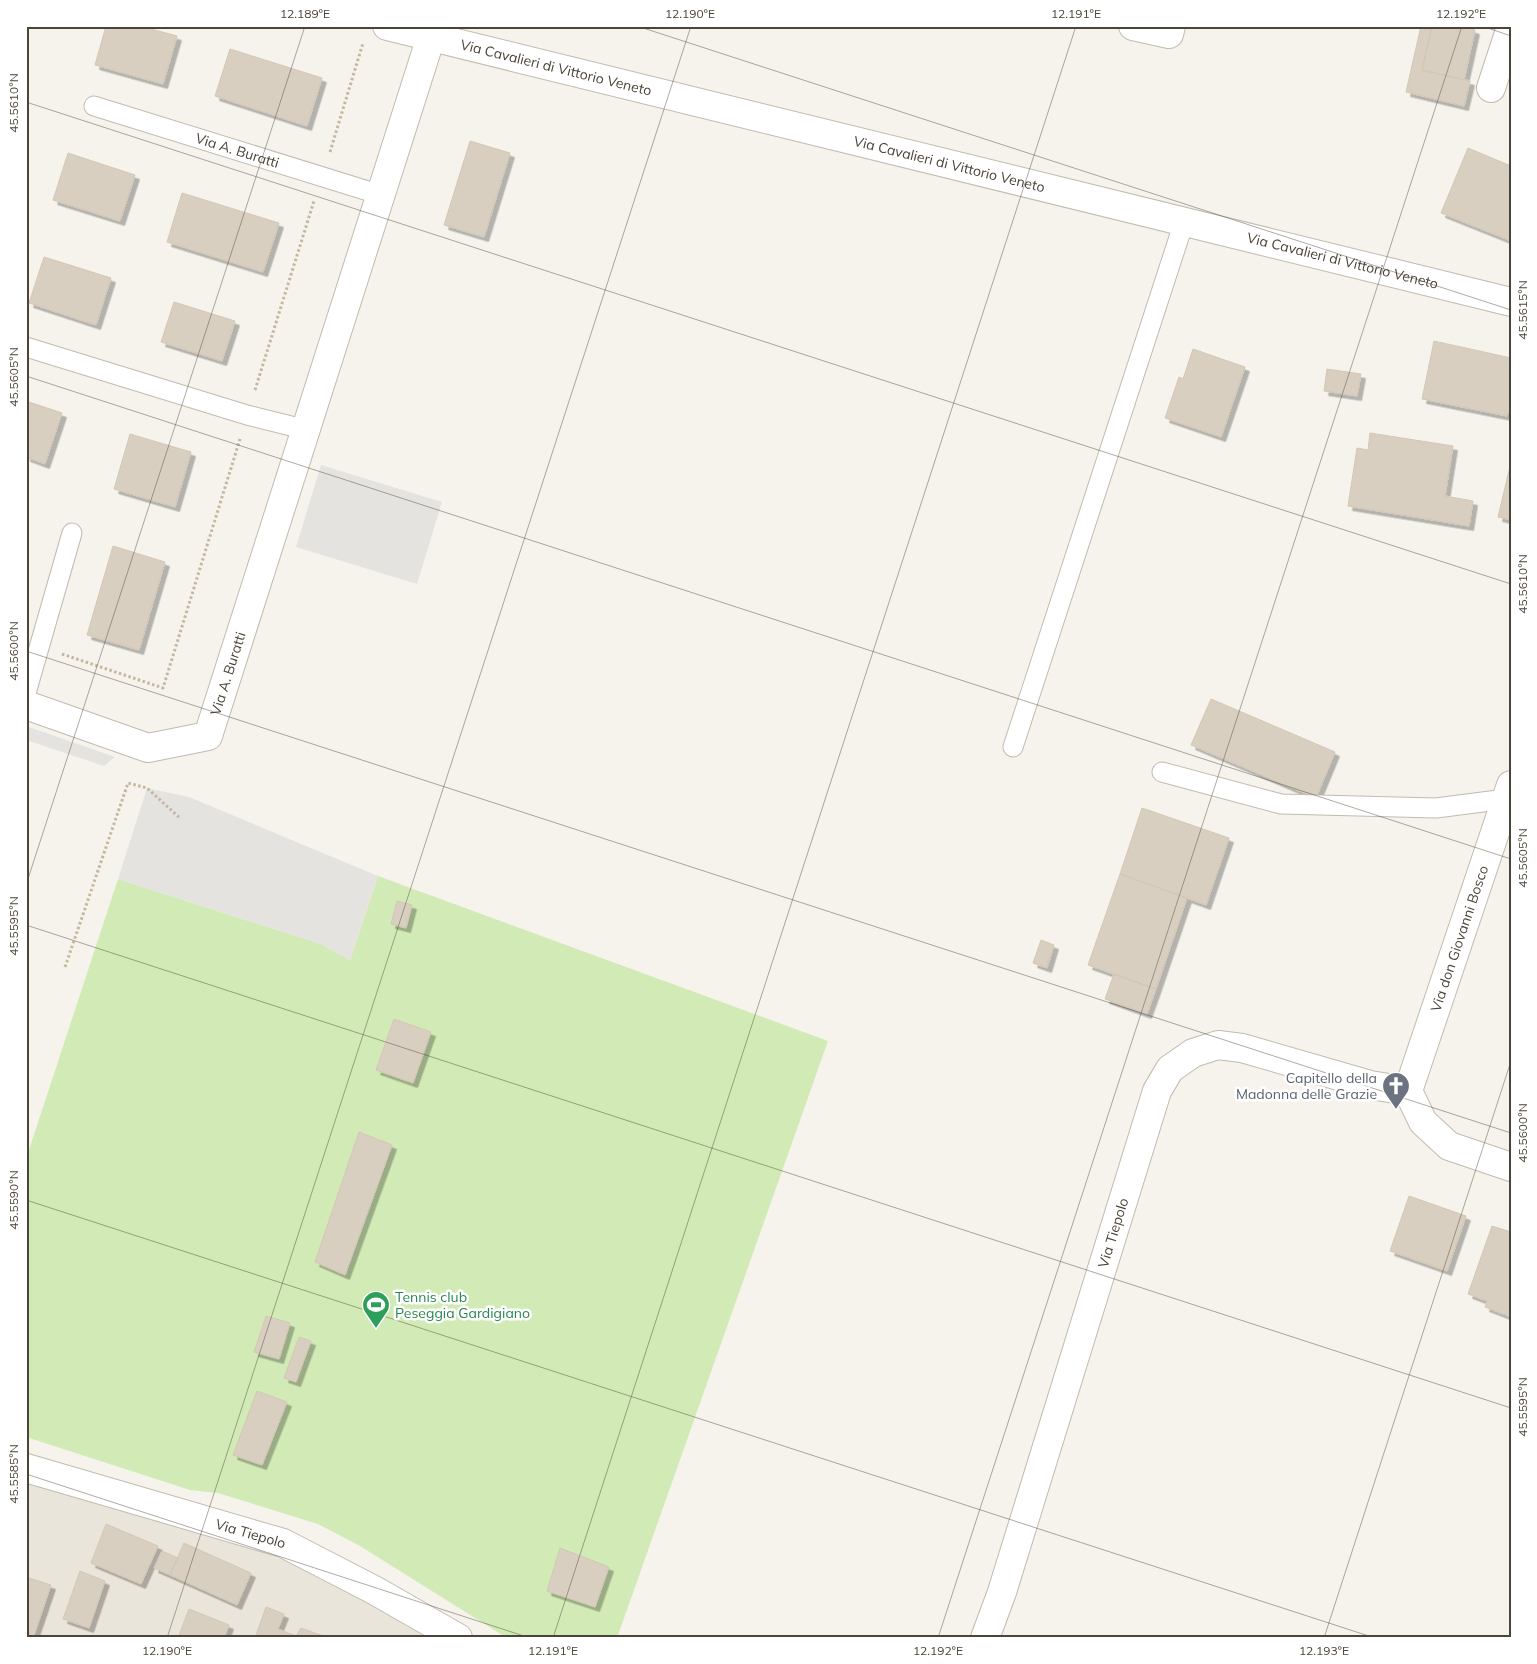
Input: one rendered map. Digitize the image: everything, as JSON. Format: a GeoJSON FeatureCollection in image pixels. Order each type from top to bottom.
{"type":"FeatureCollection","features":[{"type":"Feature","properties":{"kind":"street","name":"Via Cavalieri di Vittorio Veneto"},"geometry":{"type":"LineString","coordinates":[[387,26],[1511,302]]}},
{"type":"Feature","properties":{"kind":"street"},"geometry":{"type":"LineString","coordinates":[[1133,26],[1169,34],[1171,26]]}},
{"type":"Feature","properties":{"kind":"street"},"geometry":{"type":"LineString","coordinates":[[1491,88],[1511,27]]}},
{"type":"Feature","properties":{"kind":"street","name":"Via A. Buratti"},"geometry":{"type":"LineString","coordinates":[[26,705],[148,748],[208,736],[431,37]]}},
{"type":"Feature","properties":{"kind":"street","name":"Via don Giovanni Bosco"},"geometry":{"type":"LineString","coordinates":[[1408,1091],[1508,792]]}},
{"type":"Feature","properties":{"kind":"street","name":"Via Tiepolo"},"geometry":{"type":"LineString","coordinates":[[985,1638],[1002,1592],[1157,1091],[1170,1069],[1193,1054],[1218,1045],[1242,1048],[1370,1085],[1408,1091]]}},
{"type":"Feature","properties":{"kind":"street"},"geometry":{"type":"LineString","coordinates":[[1408,1091],[1423,1122],[1449,1146],[1511,1167]]}},
{"type":"Feature","properties":{"kind":"street","name":"Via Tiepolo"},"geometry":{"type":"LineString","coordinates":[[26,1468],[283,1543],[374,1590],[458,1638]]}},
{"type":"Feature","properties":{"kind":"lane","name":"Via A. Buratti"},"geometry":{"type":"LineString","coordinates":[[94,106],[381,195]]}},
{"type":"Feature","properties":{"kind":"lane"},"geometry":{"type":"LineString","coordinates":[[1013,748],[1184,222]]}},
{"type":"Feature","properties":{"kind":"lane"},"geometry":{"type":"LineString","coordinates":[[26,347],[238,413],[306,430]]}},
{"type":"Feature","properties":{"kind":"lane"},"geometry":{"type":"LineString","coordinates":[[26,693],[72,533]]}},
{"type":"Feature","properties":{"kind":"lane"},"geometry":{"type":"LineString","coordinates":[[1162,772],[1281,804],[1436,808],[1508,792]]}},
{"type":"Feature","properties":{"kind":"path"},"geometry":{"type":"LineString","coordinates":[[65,967],[128,783],[147,788],[182,819]]}},
{"type":"Feature","properties":{"kind":"shaded area"},"geometry":{"type":"Polygon","coordinates":[[[321,465],[442,502],[417,584],[296,547],[321,465]]]}},
{"type":"Feature","properties":{"kind":"shaded area"},"geometry":{"type":"Polygon","coordinates":[[[26,726],[115,757],[104,766],[26,740],[26,726]]]}},
{"type":"Feature","properties":{"kind":"shaded area"},"geometry":{"type":"Polygon","coordinates":[[[147,788],[189,797],[378,876],[350,960],[321,944],[118,879],[147,788]]]}},
{"type":"Feature","properties":{"kind":"shaded area"},"geometry":{"type":"Polygon","coordinates":[[[26,1479],[150,1515],[309,1568],[430,1638],[26,1638],[26,1479]]]}},
{"type":"Feature","properties":{"kind":"green space","name":"Tennis club Peseggia Gardigiano"},"geometry":{"type":"Polygon","coordinates":[[[378,876],[828,1041],[617,1638],[507,1638],[360,1546],[318,1524],[218,1493],[190,1490],[26,1437],[26,1159],[118,879],[321,944],[350,960],[378,876]]]}},
{"type":"Feature","properties":{"kind":"building"},"geometry":{"type":"Polygon","coordinates":[[[106,26],[140,26],[177,36],[163,84],[95,65],[106,26]]]}},
{"type":"Feature","properties":{"kind":"building"},"geometry":{"type":"Polygon","coordinates":[[[1421,26],[1432,26],[1422,70],[1470,81],[1464,106],[1406,92],[1421,26]]]}},
{"type":"Feature","properties":{"kind":"building"},"geometry":{"type":"Polygon","coordinates":[[[1432,26],[1460,26],[1475,30],[1464,80],[1422,70],[1432,26]]]}},
{"type":"Feature","properties":{"kind":"building"},"geometry":{"type":"Polygon","coordinates":[[[230,49],[322,78],[307,126],[215,96],[230,49]]]}},
{"type":"Feature","properties":{"kind":"building"},"geometry":{"type":"Polygon","coordinates":[[[470,141],[510,153],[484,237],[444,225],[470,141]]]}},
{"type":"Feature","properties":{"kind":"building"},"geometry":{"type":"Polygon","coordinates":[[[1468,148],[1511,166],[1511,241],[1441,213],[1468,148]]]}},
{"type":"Feature","properties":{"kind":"building"},"geometry":{"type":"Polygon","coordinates":[[[68,153],[135,175],[120,221],[53,200],[68,153]]]}},
{"type":"Feature","properties":{"kind":"building"},"geometry":{"type":"Polygon","coordinates":[[[182,193],[279,223],[263,272],[167,242],[182,193]]]}},
{"type":"Feature","properties":{"kind":"building"},"geometry":{"type":"Polygon","coordinates":[[[44,257],[111,278],[96,325],[29,303],[44,257]]]}},
{"type":"Feature","properties":{"kind":"building"},"geometry":{"type":"Polygon","coordinates":[[[174,302],[235,321],[222,361],[161,342],[174,302]]]}},
{"type":"Feature","properties":{"kind":"building"},"geometry":{"type":"Polygon","coordinates":[[[1434,341],[1511,358],[1511,412],[1508,412],[1507,416],[1422,399],[1434,341]]]}},
{"type":"Feature","properties":{"kind":"building"},"geometry":{"type":"Polygon","coordinates":[[[1193,349],[1245,367],[1221,437],[1165,418],[1179,377],[1183,379],[1193,349]]]}},
{"type":"Feature","properties":{"kind":"building"},"geometry":{"type":"Polygon","coordinates":[[[1327,369],[1361,374],[1357,396],[1324,391],[1327,369]]]}},
{"type":"Feature","properties":{"kind":"building"},"geometry":{"type":"Polygon","coordinates":[[[26,401],[62,413],[45,464],[26,457],[26,401]]]}},
{"type":"Feature","properties":{"kind":"building"},"geometry":{"type":"Polygon","coordinates":[[[1370,433],[1453,446],[1445,496],[1473,501],[1469,526],[1348,506],[1357,448],[1368,450],[1370,433]]]}},
{"type":"Feature","properties":{"kind":"building"},"geometry":{"type":"Polygon","coordinates":[[[130,434],[191,452],[175,507],[114,489],[130,434]]]}},
{"type":"Feature","properties":{"kind":"building"},"geometry":{"type":"Polygon","coordinates":[[[1511,462],[1511,520],[1498,517],[1511,462]]]}},
{"type":"Feature","properties":{"kind":"building"},"geometry":{"type":"Polygon","coordinates":[[[113,546],[165,562],[139,650],[87,635],[113,546]]]}},
{"type":"Feature","properties":{"kind":"building"},"geometry":{"type":"Polygon","coordinates":[[[1211,699],[1335,752],[1316,798],[1191,745],[1211,699]]]}},
{"type":"Feature","properties":{"kind":"building"},"geometry":{"type":"Polygon","coordinates":[[[1142,808],[1229,838],[1206,905],[1120,874],[1142,808]]]}},
{"type":"Feature","properties":{"kind":"building"},"geometry":{"type":"Polygon","coordinates":[[[1120,874],[1187,898],[1156,989],[1088,965],[1120,874]]]}},
{"type":"Feature","properties":{"kind":"building"},"geometry":{"type":"Polygon","coordinates":[[[397,901],[412,905],[406,928],[391,924],[397,901]]]}},
{"type":"Feature","properties":{"kind":"building"},"geometry":{"type":"Polygon","coordinates":[[[1041,940],[1054,945],[1047,968],[1033,963],[1041,940]]]}},
{"type":"Feature","properties":{"kind":"building"},"geometry":{"type":"Polygon","coordinates":[[[1114,974],[1156,989],[1147,1014],[1105,999],[1114,974]]]}},
{"type":"Feature","properties":{"kind":"building"},"geometry":{"type":"Polygon","coordinates":[[[394,1019],[431,1032],[413,1083],[376,1070],[394,1019]]]}},
{"type":"Feature","properties":{"kind":"building"},"geometry":{"type":"Polygon","coordinates":[[[359,1132],[392,1145],[345,1275],[315,1262],[359,1132]]]}},
{"type":"Feature","properties":{"kind":"building"},"geometry":{"type":"Polygon","coordinates":[[[1409,1196],[1466,1216],[1447,1271],[1390,1251],[1409,1196]]]}},
{"type":"Feature","properties":{"kind":"building"},"geometry":{"type":"Polygon","coordinates":[[[1492,1226],[1511,1232],[1511,1317],[1485,1307],[1487,1301],[1468,1294],[1492,1226]]]}},
{"type":"Feature","properties":{"kind":"building"},"geometry":{"type":"Polygon","coordinates":[[[266,1316],[290,1323],[279,1359],[254,1352],[266,1316]]]}},
{"type":"Feature","properties":{"kind":"building"},"geometry":{"type":"Polygon","coordinates":[[[299,1337],[311,1341],[296,1382],[284,1378],[299,1337]]]}},
{"type":"Feature","properties":{"kind":"building"},"geometry":{"type":"Polygon","coordinates":[[[257,1391],[287,1402],[262,1465],[233,1455],[257,1391]]]}},
{"type":"Feature","properties":{"kind":"building"},"geometry":{"type":"Polygon","coordinates":[[[106,1524],[158,1546],[141,1584],[91,1563],[106,1524]]]}},
{"type":"Feature","properties":{"kind":"building"},"geometry":{"type":"Polygon","coordinates":[[[184,1543],[251,1573],[237,1605],[170,1575],[184,1543]]]}},
{"type":"Feature","properties":{"kind":"building"},"geometry":{"type":"Polygon","coordinates":[[[560,1548],[609,1567],[595,1607],[547,1591],[560,1548]]]}},
{"type":"Feature","properties":{"kind":"building"},"geometry":{"type":"Polygon","coordinates":[[[162,1551],[178,1558],[170,1575],[154,1568],[162,1551]]]}},
{"type":"Feature","properties":{"kind":"building"},"geometry":{"type":"Polygon","coordinates":[[[80,1571],[105,1581],[89,1628],[63,1619],[80,1571]]]}},
{"type":"Feature","properties":{"kind":"building"},"geometry":{"type":"Polygon","coordinates":[[[26,1577],[51,1585],[33,1638],[26,1638],[26,1577]]]}},
{"type":"Feature","properties":{"kind":"building"},"geometry":{"type":"Polygon","coordinates":[[[266,1607],[284,1614],[278,1629],[296,1636],[301,1628],[329,1638],[255,1638],[266,1607]]]}},
{"type":"Feature","properties":{"kind":"building"},"geometry":{"type":"Polygon","coordinates":[[[189,1609],[229,1625],[224,1638],[178,1638],[189,1609]]]}},
{"type":"Feature","properties":{"kind":"place","name":"Capitello della Madonna delle Grazie"},"geometry":{"type":"Point","coordinates":[1396,1110]}},
{"type":"Feature","properties":{"kind":"place","name":"Tennis club Peseggia Gardigiano"},"geometry":{"type":"Point","coordinates":[376,1329]}}]}
